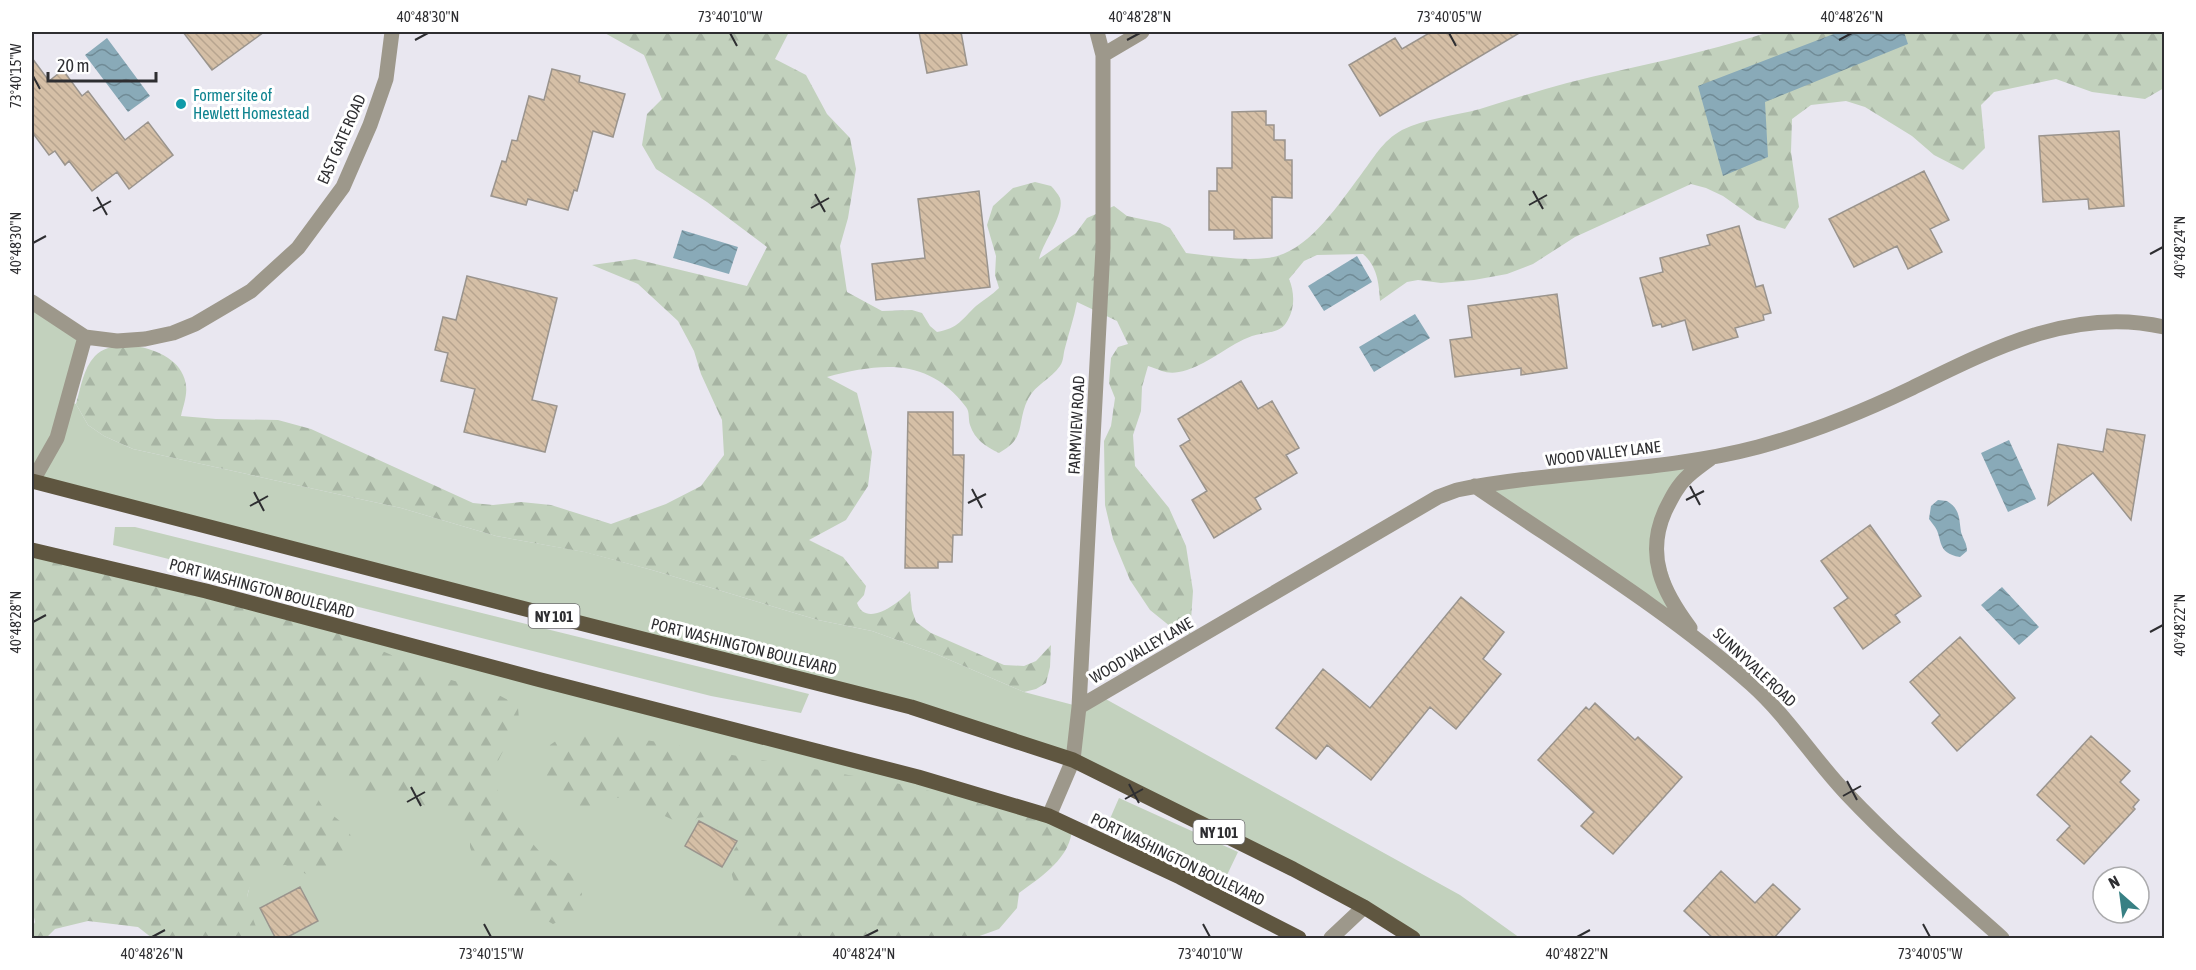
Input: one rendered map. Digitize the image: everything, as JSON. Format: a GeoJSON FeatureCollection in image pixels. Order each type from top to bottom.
{"type":"FeatureCollection","features":[{"type":"Feature","properties":{"kind":"main road","name":"PORT WASHINGTON BOULEVARD"},"geometry":{"type":"LineString","coordinates":[[32,481],[911,707],[1073,760],[1293,869],[1364,907],[1413,939]]}},
{"type":"Feature","properties":{"kind":"main road","name":"PORT WASHINGTON BOULEVARD"},"geometry":{"type":"LineString","coordinates":[[32,550],[206,591],[537,680],[918,777],[1048,816],[1180,878],[1299,939]]}},
{"type":"Feature","properties":{"kind":"street","name":"EAST GATE ROAD"},"geometry":{"type":"LineString","coordinates":[[85,337],[117,341],[145,339],[173,333],[195,324],[251,291],[298,248],[348,177],[386,79],[392,32]]}},
{"type":"Feature","properties":{"kind":"street","name":"FARMVIEW ROAD"},"geometry":{"type":"LineString","coordinates":[[1048,816],[1073,760],[1079,707],[1103,248],[1103,55],[1097,32]]}},
{"type":"Feature","properties":{"kind":"street"},"geometry":{"type":"LineString","coordinates":[[1103,55],[1142,32]]}},
{"type":"Feature","properties":{"kind":"street"},"geometry":{"type":"LineString","coordinates":[[32,302],[85,337],[57,438],[32,481]]}},
{"type":"Feature","properties":{"kind":"street","name":"WOOD VALLEY LANE"},"geometry":{"type":"LineString","coordinates":[[1079,707],[1438,497],[1457,490],[1711,458],[1759,447],[1806,432],[1881,402],[1968,360],[2027,336],[2070,325],[2114,321],[2148,323],[2164,327]]}},
{"type":"Feature","properties":{"kind":"street"},"geometry":{"type":"LineString","coordinates":[[1697,638],[1677,609],[1660,577],[1655,555],[1656,537],[1672,496],[1687,477],[1711,458]]}},
{"type":"Feature","properties":{"kind":"street","name":"SUNNYVALE ROAD"},"geometry":{"type":"LineString","coordinates":[[1475,486],[1697,638],[1754,686],[1846,793],[1888,836],[2002,939]]}},
{"type":"Feature","properties":{"kind":"street"},"geometry":{"type":"LineString","coordinates":[[1331,939],[1364,907]]}},
{"type":"Feature","properties":{"kind":"green space"},"geometry":{"type":"Polygon","coordinates":[[[603,32],[789,32],[775,59],[806,75],[827,114],[850,138],[856,169],[848,218],[840,246],[847,292],[882,311],[912,310],[922,313],[937,332],[955,326],[999,288],[995,275],[996,256],[987,225],[993,206],[1013,188],[1035,182],[1051,186],[1060,198],[1061,205],[1057,220],[1039,259],[1076,233],[1087,218],[1114,206],[1127,216],[1160,223],[1170,228],[1186,253],[1237,259],[1282,255],[1295,248],[1320,227],[1383,145],[1402,130],[1567,83],[1694,53],[1769,32],[2164,32],[2164,88],[2145,99],[2092,92],[2056,79],[1994,92],[1981,105],[1985,148],[1963,170],[1934,155],[1912,136],[1865,107],[1846,101],[1811,105],[1792,119],[1791,152],[1799,207],[1785,229],[1757,220],[1723,196],[1691,184],[1575,237],[1533,264],[1507,274],[1441,283],[1418,280],[1407,282],[1380,301],[1374,269],[1363,254],[1317,255],[1304,261],[1289,279],[1293,296],[1292,307],[1283,327],[1244,339],[1204,363],[1181,372],[1171,373],[1148,366],[1142,387],[1141,411],[1133,435],[1135,466],[1169,508],[1186,546],[1193,591],[1190,634],[1171,627],[1150,610],[1130,580],[1113,539],[1105,505],[1104,441],[1111,426],[1115,398],[1109,383],[1111,358],[1118,347],[1128,344],[1117,321],[1077,302],[1061,364],[1031,394],[1024,408],[1020,430],[1014,442],[999,453],[978,439],[970,425],[967,409],[951,391],[936,379],[920,372],[885,367],[827,377],[857,393],[872,452],[868,486],[846,520],[809,540],[843,557],[866,586],[864,595],[857,603],[861,610],[868,614],[883,611],[910,591],[916,622],[931,633],[1004,665],[1024,666],[1036,661],[1051,645],[1050,667],[1046,683],[1024,692],[936,654],[872,631],[818,620],[584,552],[496,536],[401,508],[133,449],[104,436],[88,425],[76,404],[88,367],[95,356],[104,350],[116,346],[129,346],[156,352],[177,366],[186,386],[181,416],[278,420],[311,429],[473,503],[493,505],[521,502],[551,505],[611,524],[666,504],[701,486],[724,455],[722,420],[701,374],[694,351],[678,321],[638,284],[592,265],[635,259],[747,286],[767,247],[707,202],[656,169],[642,145],[647,114],[662,99],[644,55],[603,32]]]}},
{"type":"Feature","properties":{"kind":"green space"},"geometry":{"type":"Polygon","coordinates":[[[32,302],[85,337],[68,401],[76,404],[88,425],[104,436],[133,449],[401,508],[496,536],[585,552],[652,570],[818,620],[872,631],[936,654],[1024,692],[1081,707],[1102,697],[1460,895],[1520,938],[1419,938],[1073,760],[911,707],[32,481],[32,302]]]}},
{"type":"Feature","properties":{"kind":"green space"},"geometry":{"type":"Polygon","coordinates":[[[1711,458],[1687,477],[1656,537],[1683,619],[1475,486],[1711,458]]]}},
{"type":"Feature","properties":{"kind":"green space"},"geometry":{"type":"Polygon","coordinates":[[[115,527],[135,527],[809,694],[801,713],[711,696],[113,545],[115,527]]]}},
{"type":"Feature","properties":{"kind":"green space"},"geometry":{"type":"Polygon","coordinates":[[[32,550],[309,619],[444,678],[491,691],[508,700],[518,708],[519,719],[495,767],[495,784],[509,816],[539,851],[573,876],[582,894],[577,912],[553,924],[528,910],[511,892],[481,881],[470,847],[470,825],[451,810],[432,809],[393,791],[357,791],[328,777],[316,784],[317,796],[321,805],[349,831],[352,856],[323,873],[311,876],[285,865],[272,869],[259,877],[250,888],[248,902],[259,938],[152,938],[138,927],[88,921],[55,929],[46,938],[32,938],[32,928],[35,922],[32,908],[32,550]]]}},
{"type":"Feature","properties":{"kind":"green space"},"geometry":{"type":"Polygon","coordinates":[[[309,619],[1049,816],[948,938],[238,938],[309,619]]]}},
{"type":"Feature","properties":{"kind":"green space"},"geometry":{"type":"Polygon","coordinates":[[[594,731],[906,785],[1072,827],[1071,838],[1067,848],[1054,865],[1019,893],[1017,908],[999,929],[974,938],[772,938],[747,906],[733,880],[732,855],[739,844],[736,835],[717,827],[705,817],[697,818],[692,825],[686,826],[624,797],[610,799],[591,813],[577,817],[561,803],[546,775],[550,745],[566,734],[594,731]]]}},
{"type":"Feature","properties":{"kind":"green space"},"geometry":{"type":"Polygon","coordinates":[[[1119,798],[1238,852],[1227,875],[1109,821],[1119,798]]]}},
{"type":"Feature","properties":{"kind":"water"},"geometry":{"type":"Polygon","coordinates":[[[1839,32],[1904,32],[1908,44],[1765,102],[1768,157],[1723,176],[1698,86],[1839,32]]]}},
{"type":"Feature","properties":{"kind":"water"},"geometry":{"type":"Polygon","coordinates":[[[107,38],[150,96],[128,112],[85,55],[107,38]]]}},
{"type":"Feature","properties":{"kind":"water"},"geometry":{"type":"Polygon","coordinates":[[[682,230],[738,247],[729,274],[673,258],[682,230]]]}},
{"type":"Feature","properties":{"kind":"water"},"geometry":{"type":"Polygon","coordinates":[[[1357,256],[1372,282],[1324,311],[1308,286],[1357,256]]]}},
{"type":"Feature","properties":{"kind":"water"},"geometry":{"type":"Polygon","coordinates":[[[1415,314],[1430,338],[1374,372],[1359,347],[1415,314]]]}},
{"type":"Feature","properties":{"kind":"water"},"geometry":{"type":"Polygon","coordinates":[[[2009,440],[2036,499],[2008,512],[1981,453],[2009,440]]]}},
{"type":"Feature","properties":{"kind":"water"},"geometry":{"type":"Polygon","coordinates":[[[1938,500],[1947,501],[1958,514],[1967,551],[1960,557],[1944,549],[1929,519],[1931,506],[1938,500]]]}},
{"type":"Feature","properties":{"kind":"water"},"geometry":{"type":"Polygon","coordinates":[[[2002,587],[2039,627],[2019,645],[1981,605],[2002,587]]]}},
{"type":"Feature","properties":{"kind":"building"},"geometry":{"type":"Polygon","coordinates":[[[183,32],[264,32],[212,70],[183,32]]]}},
{"type":"Feature","properties":{"kind":"building"},"geometry":{"type":"Polygon","coordinates":[[[919,32],[961,32],[967,65],[927,73],[919,32]]]}},
{"type":"Feature","properties":{"kind":"building"},"geometry":{"type":"Polygon","coordinates":[[[1431,32],[1521,32],[1380,116],[1349,65],[1395,38],[1402,49],[1431,32]]]}},
{"type":"Feature","properties":{"kind":"building"},"geometry":{"type":"Polygon","coordinates":[[[32,58],[49,81],[63,70],[82,96],[88,91],[125,140],[148,122],[173,155],[129,189],[117,172],[92,191],[69,161],[65,165],[55,151],[49,155],[32,132],[32,58]]]}},
{"type":"Feature","properties":{"kind":"building"},"geometry":{"type":"Polygon","coordinates":[[[552,69],[580,76],[579,82],[625,94],[613,137],[593,131],[577,191],[574,190],[568,210],[528,199],[526,205],[491,196],[502,161],[506,162],[512,140],[517,141],[529,96],[544,100],[552,69]]]}},
{"type":"Feature","properties":{"kind":"building"},"geometry":{"type":"Polygon","coordinates":[[[1266,111],[1266,125],[1274,125],[1274,140],[1285,140],[1285,160],[1292,160],[1292,198],[1272,197],[1272,238],[1234,239],[1234,230],[1209,230],[1209,191],[1217,191],[1217,168],[1232,168],[1232,112],[1266,111]]]}},
{"type":"Feature","properties":{"kind":"building"},"geometry":{"type":"Polygon","coordinates":[[[2119,131],[2124,206],[2089,209],[2088,199],[2043,202],[2039,136],[2119,131]]]}},
{"type":"Feature","properties":{"kind":"building"},"geometry":{"type":"Polygon","coordinates":[[[1924,171],[1949,220],[1930,229],[1942,252],[1908,269],[1897,246],[1854,267],[1829,219],[1924,171]]]}},
{"type":"Feature","properties":{"kind":"building"},"geometry":{"type":"Polygon","coordinates":[[[979,191],[990,287],[876,300],[872,264],[925,258],[918,199],[979,191]]]}},
{"type":"Feature","properties":{"kind":"building"},"geometry":{"type":"Polygon","coordinates":[[[1739,226],[1756,287],[1763,285],[1771,313],[1763,315],[1764,320],[1735,328],[1738,337],[1693,350],[1685,320],[1662,327],[1661,324],[1653,326],[1640,278],[1663,272],[1660,258],[1710,245],[1707,235],[1739,226]]]}},
{"type":"Feature","properties":{"kind":"building"},"geometry":{"type":"Polygon","coordinates":[[[467,276],[557,298],[532,400],[557,406],[545,452],[464,432],[475,389],[441,381],[448,353],[435,350],[443,317],[456,320],[467,276]]]}},
{"type":"Feature","properties":{"kind":"building"},"geometry":{"type":"Polygon","coordinates":[[[1557,294],[1567,368],[1521,375],[1521,368],[1455,377],[1450,340],[1472,337],[1468,306],[1557,294]]]}},
{"type":"Feature","properties":{"kind":"building"},"geometry":{"type":"Polygon","coordinates":[[[1241,381],[1258,409],[1272,401],[1299,448],[1286,455],[1297,473],[1255,498],[1261,509],[1214,538],[1192,500],[1207,491],[1180,446],[1190,440],[1178,419],[1241,381]]]}},
{"type":"Feature","properties":{"kind":"building"},"geometry":{"type":"Polygon","coordinates":[[[908,412],[953,412],[953,455],[964,455],[962,535],[953,535],[952,562],[938,562],[938,568],[905,568],[908,412]]]}},
{"type":"Feature","properties":{"kind":"building"},"geometry":{"type":"Polygon","coordinates":[[[2107,429],[2145,435],[2131,520],[2093,473],[2048,505],[2058,444],[2103,452],[2107,429]]]}},
{"type":"Feature","properties":{"kind":"building"},"geometry":{"type":"Polygon","coordinates":[[[1870,525],[1921,596],[1895,615],[1900,622],[1863,649],[1834,608],[1848,598],[1821,561],[1870,525]]]}},
{"type":"Feature","properties":{"kind":"building"},"geometry":{"type":"Polygon","coordinates":[[[1461,597],[1504,632],[1483,659],[1501,674],[1456,729],[1430,707],[1371,780],[1327,745],[1316,759],[1276,728],[1323,669],[1370,708],[1461,597]]]}},
{"type":"Feature","properties":{"kind":"building"},"geometry":{"type":"Polygon","coordinates":[[[1960,637],[2015,698],[1957,751],[1932,723],[1940,715],[1910,682],[1960,637]]]}},
{"type":"Feature","properties":{"kind":"building"},"geometry":{"type":"Polygon","coordinates":[[[1595,703],[1635,740],[1638,737],[1682,777],[1613,854],[1581,826],[1594,812],[1538,760],[1586,707],[1589,710],[1595,703]]]}},
{"type":"Feature","properties":{"kind":"building"},"geometry":{"type":"Polygon","coordinates":[[[2091,736],[2130,771],[2120,782],[2139,800],[2133,807],[2135,809],[2084,864],[2057,840],[2070,826],[2037,795],[2091,736]]]}},
{"type":"Feature","properties":{"kind":"building"},"geometry":{"type":"Polygon","coordinates":[[[699,821],[737,841],[722,867],[685,846],[699,821]]]}},
{"type":"Feature","properties":{"kind":"building"},"geometry":{"type":"Polygon","coordinates":[[[1721,871],[1755,903],[1773,884],[1800,909],[1773,939],[1714,939],[1684,911],[1721,871]]]}},
{"type":"Feature","properties":{"kind":"building"},"geometry":{"type":"Polygon","coordinates":[[[300,887],[318,921],[284,939],[276,939],[260,908],[300,887]]]}},
{"type":"Feature","properties":{"kind":"place","name":"Former site of Hewlett Homestead"},"geometry":{"type":"Point","coordinates":[181,104]}}]}
